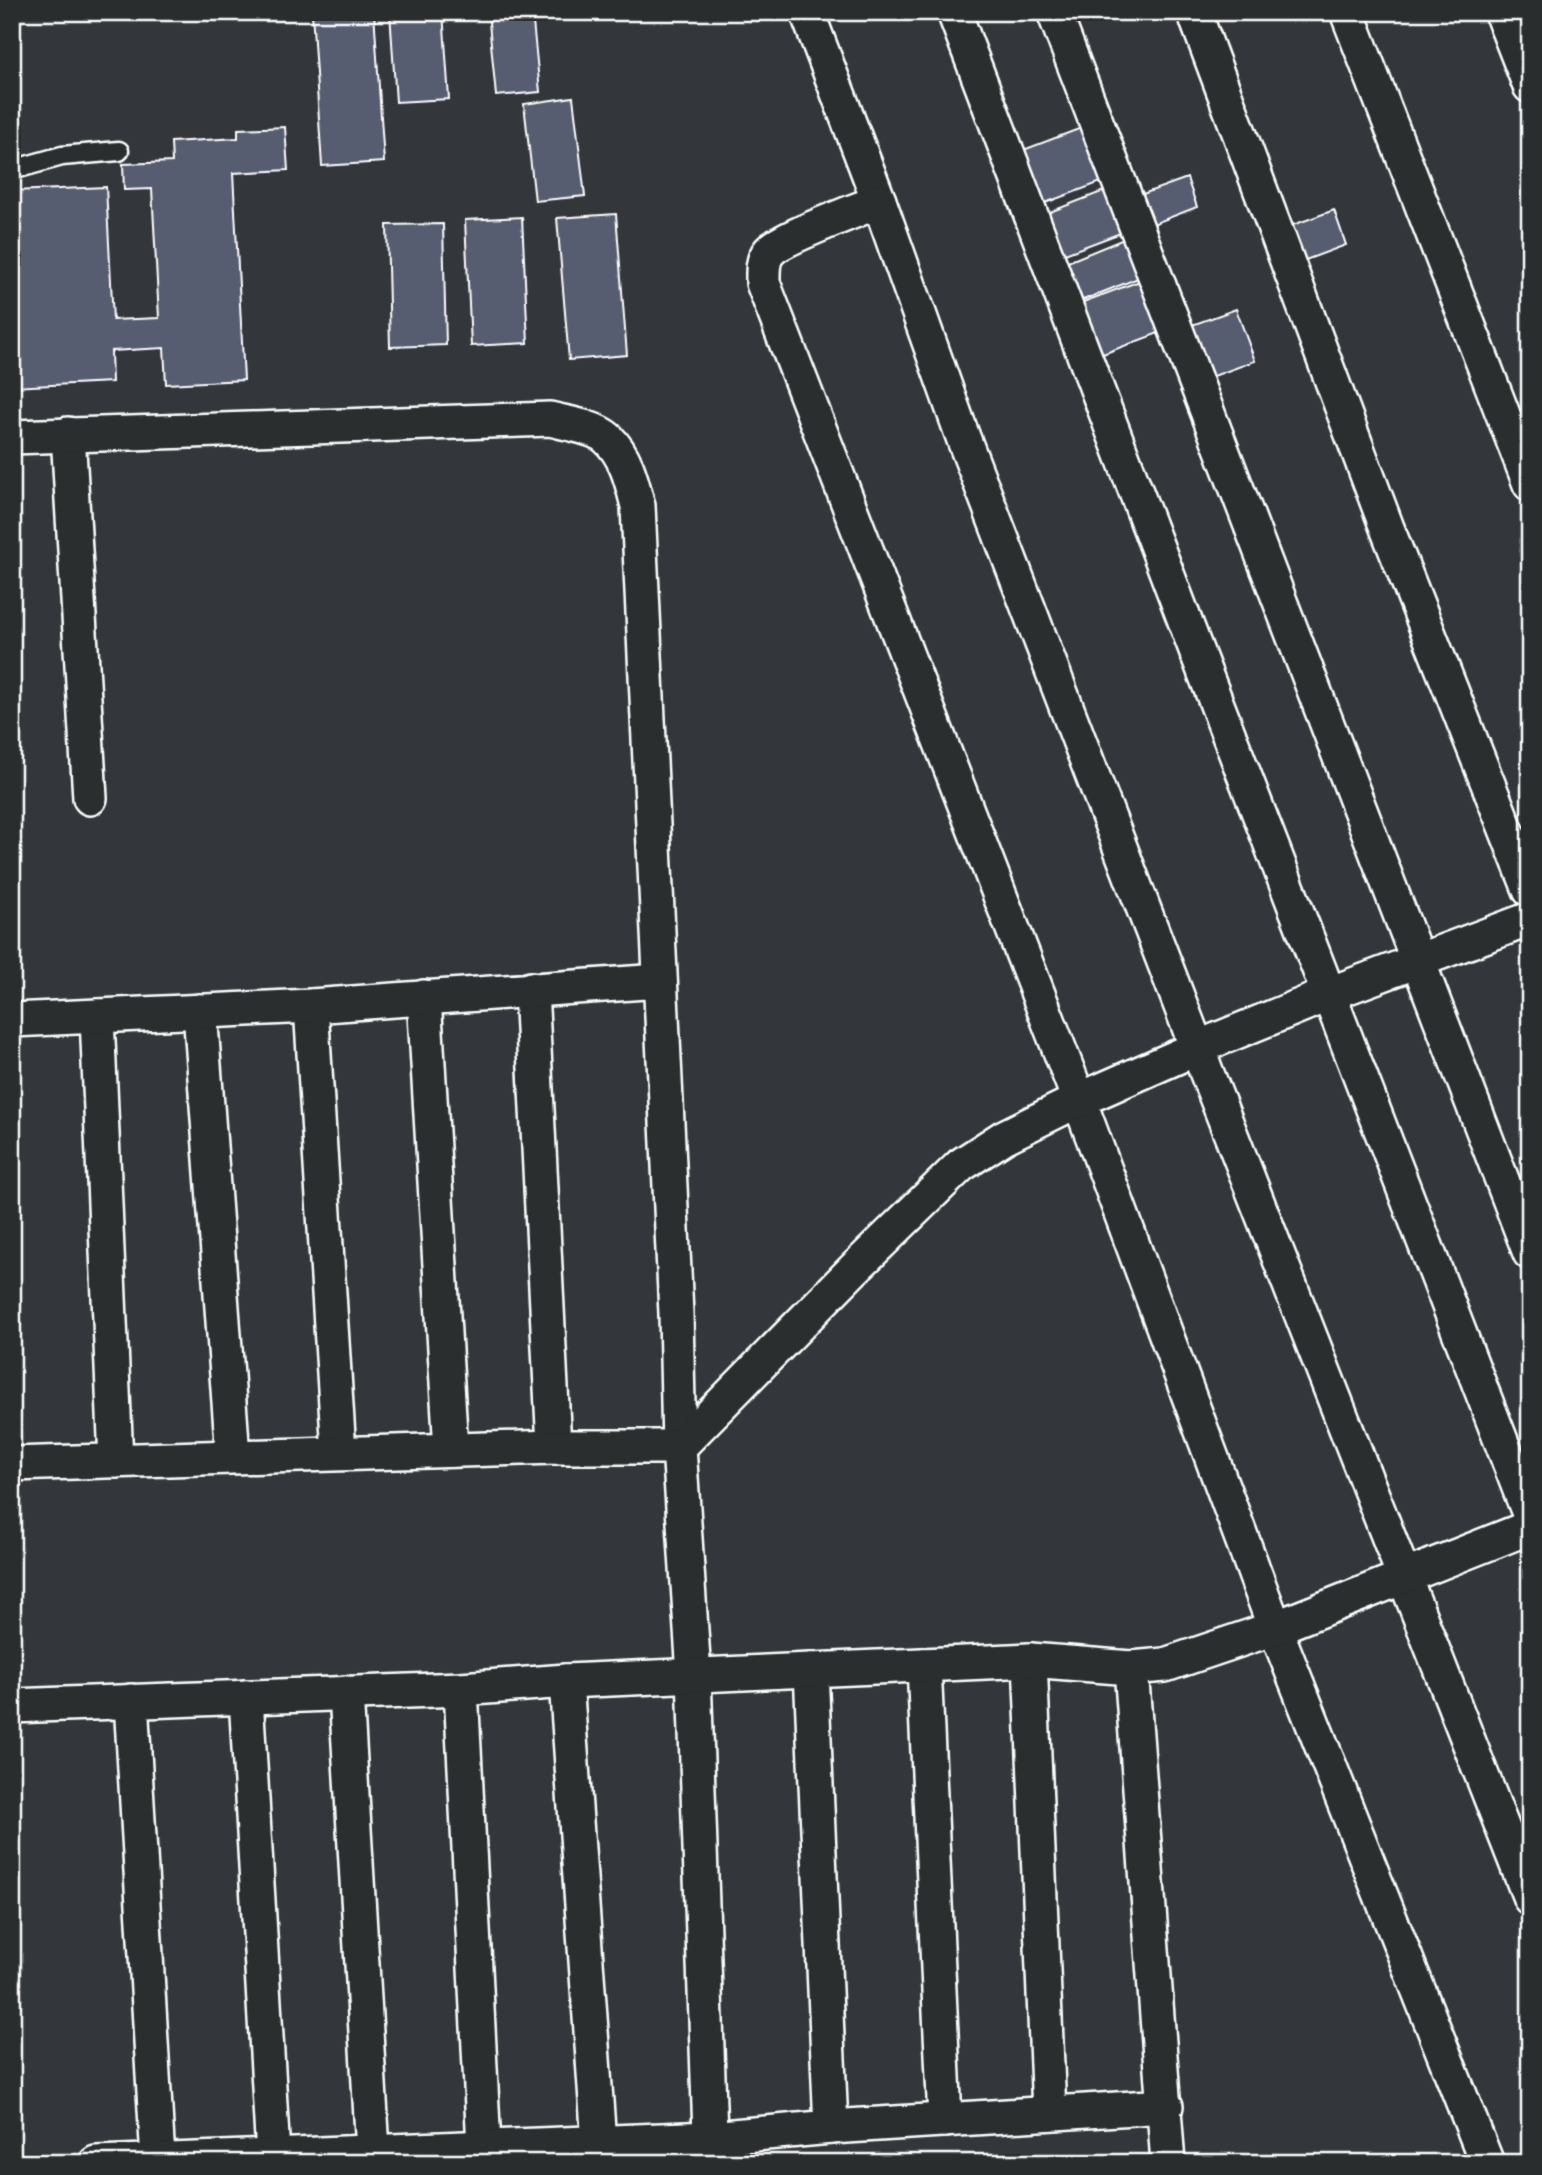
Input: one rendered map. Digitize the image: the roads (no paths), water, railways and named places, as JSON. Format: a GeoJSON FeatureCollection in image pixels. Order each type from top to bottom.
{"type":"FeatureCollection","features":[{"type":"Feature","properties":{"kind":"street"},"geometry":{"type":"LineString","coordinates":[[807,12],[879,201],[964,440],[1197,1048],[1530,1898]]}},
{"type":"Feature","properties":{"kind":"street"},"geometry":{"type":"LineString","coordinates":[[954,12],[1530,1516]]}},
{"type":"Feature","properties":{"kind":"street"},"geometry":{"type":"LineString","coordinates":[[1054,12],[1530,1253]]}},
{"type":"Feature","properties":{"kind":"street"},"geometry":{"type":"LineString","coordinates":[[1194,12],[1387,528],[1530,890]]}},
{"type":"Feature","properties":{"kind":"street"},"geometry":{"type":"LineString","coordinates":[[1347,12],[1530,484]]}},
{"type":"Feature","properties":{"kind":"street"},"geometry":{"type":"LineString","coordinates":[[1502,12],[1530,86]]}},
{"type":"Feature","properties":{"kind":"street"},"geometry":{"type":"LineString","coordinates":[[879,201],[784,241],[769,252],[763,267],[763,284],[1079,1100],[1275,1628],[1487,2163]]}},
{"type":"Feature","properties":{"kind":"street"},"geometry":{"type":"LineString","coordinates":[[12,437],[550,419],[583,427],[606,437],[628,468],[638,506],[676,1314],[679,1447],[694,1675],[711,2150]]}},
{"type":"Feature","properties":{"kind":"street"},"geometry":{"type":"LineString","coordinates":[[68,434],[90,799]]}},
{"type":"Feature","properties":{"kind":"street"},"geometry":{"type":"LineString","coordinates":[[12,1464],[554,1447],[679,1447],[854,1269],[961,1165],[1004,1137],[1079,1100],[1197,1048],[1329,994],[1530,919]]}},
{"type":"Feature","properties":{"kind":"street"},"geometry":{"type":"LineString","coordinates":[[12,1020],[311,1006],[659,981]]}},
{"type":"Feature","properties":{"kind":"street"},"geometry":{"type":"LineString","coordinates":[[531,989],[554,1447]]}},
{"type":"Feature","properties":{"kind":"street"},"geometry":{"type":"LineString","coordinates":[[424,997],[451,1450]]}},
{"type":"Feature","properties":{"kind":"street"},"geometry":{"type":"LineString","coordinates":[[311,1006],[339,1453]]}},
{"type":"Feature","properties":{"kind":"street"},"geometry":{"type":"LineString","coordinates":[[200,1011],[233,1456]]}},
{"type":"Feature","properties":{"kind":"street"},"geometry":{"type":"LineString","coordinates":[[97,1016],[116,1461]]}},
{"type":"Feature","properties":{"kind":"street"},"geometry":{"type":"LineString","coordinates":[[12,1706],[461,1689],[566,1681],[1030,1660],[1131,1668],[1165,1665],[1275,1628],[1530,1527]]}},
{"type":"Feature","properties":{"kind":"street"},"geometry":{"type":"LineString","coordinates":[[1030,1660],[1049,2113]]}},
{"type":"Feature","properties":{"kind":"street"},"geometry":{"type":"LineString","coordinates":[[924,1665],[945,2120]]}},
{"type":"Feature","properties":{"kind":"street"},"geometry":{"type":"LineString","coordinates":[[1131,1668],[1166,2106],[1168,2163]]}},
{"type":"Feature","properties":{"kind":"street"},"geometry":{"type":"LineString","coordinates":[[811,1670],[831,2127]]}},
{"type":"Feature","properties":{"kind":"street"},"geometry":{"type":"LineString","coordinates":[[566,1681],[599,2143]]}},
{"type":"Feature","properties":{"kind":"street"},"geometry":{"type":"LineString","coordinates":[[461,1689],[484,2147]]}},
{"type":"Feature","properties":{"kind":"street"},"geometry":{"type":"LineString","coordinates":[[345,1693],[373,2151]]}},
{"type":"Feature","properties":{"kind":"street"},"geometry":{"type":"LineString","coordinates":[[246,1697],[273,2155]]}},
{"type":"Feature","properties":{"kind":"street"},"geometry":{"type":"LineString","coordinates":[[131,1701],[158,2160]]}},
{"type":"Feature","properties":{"kind":"street"},"geometry":{"type":"LineString","coordinates":[[96,2163],[599,2143],[711,2150],[831,2127],[1166,2106]]}},
{"type":"Feature","properties":{"kind":"lane"},"geometry":{"type":"LineString","coordinates":[[12,170],[62,156],[119,151]]}}]}
